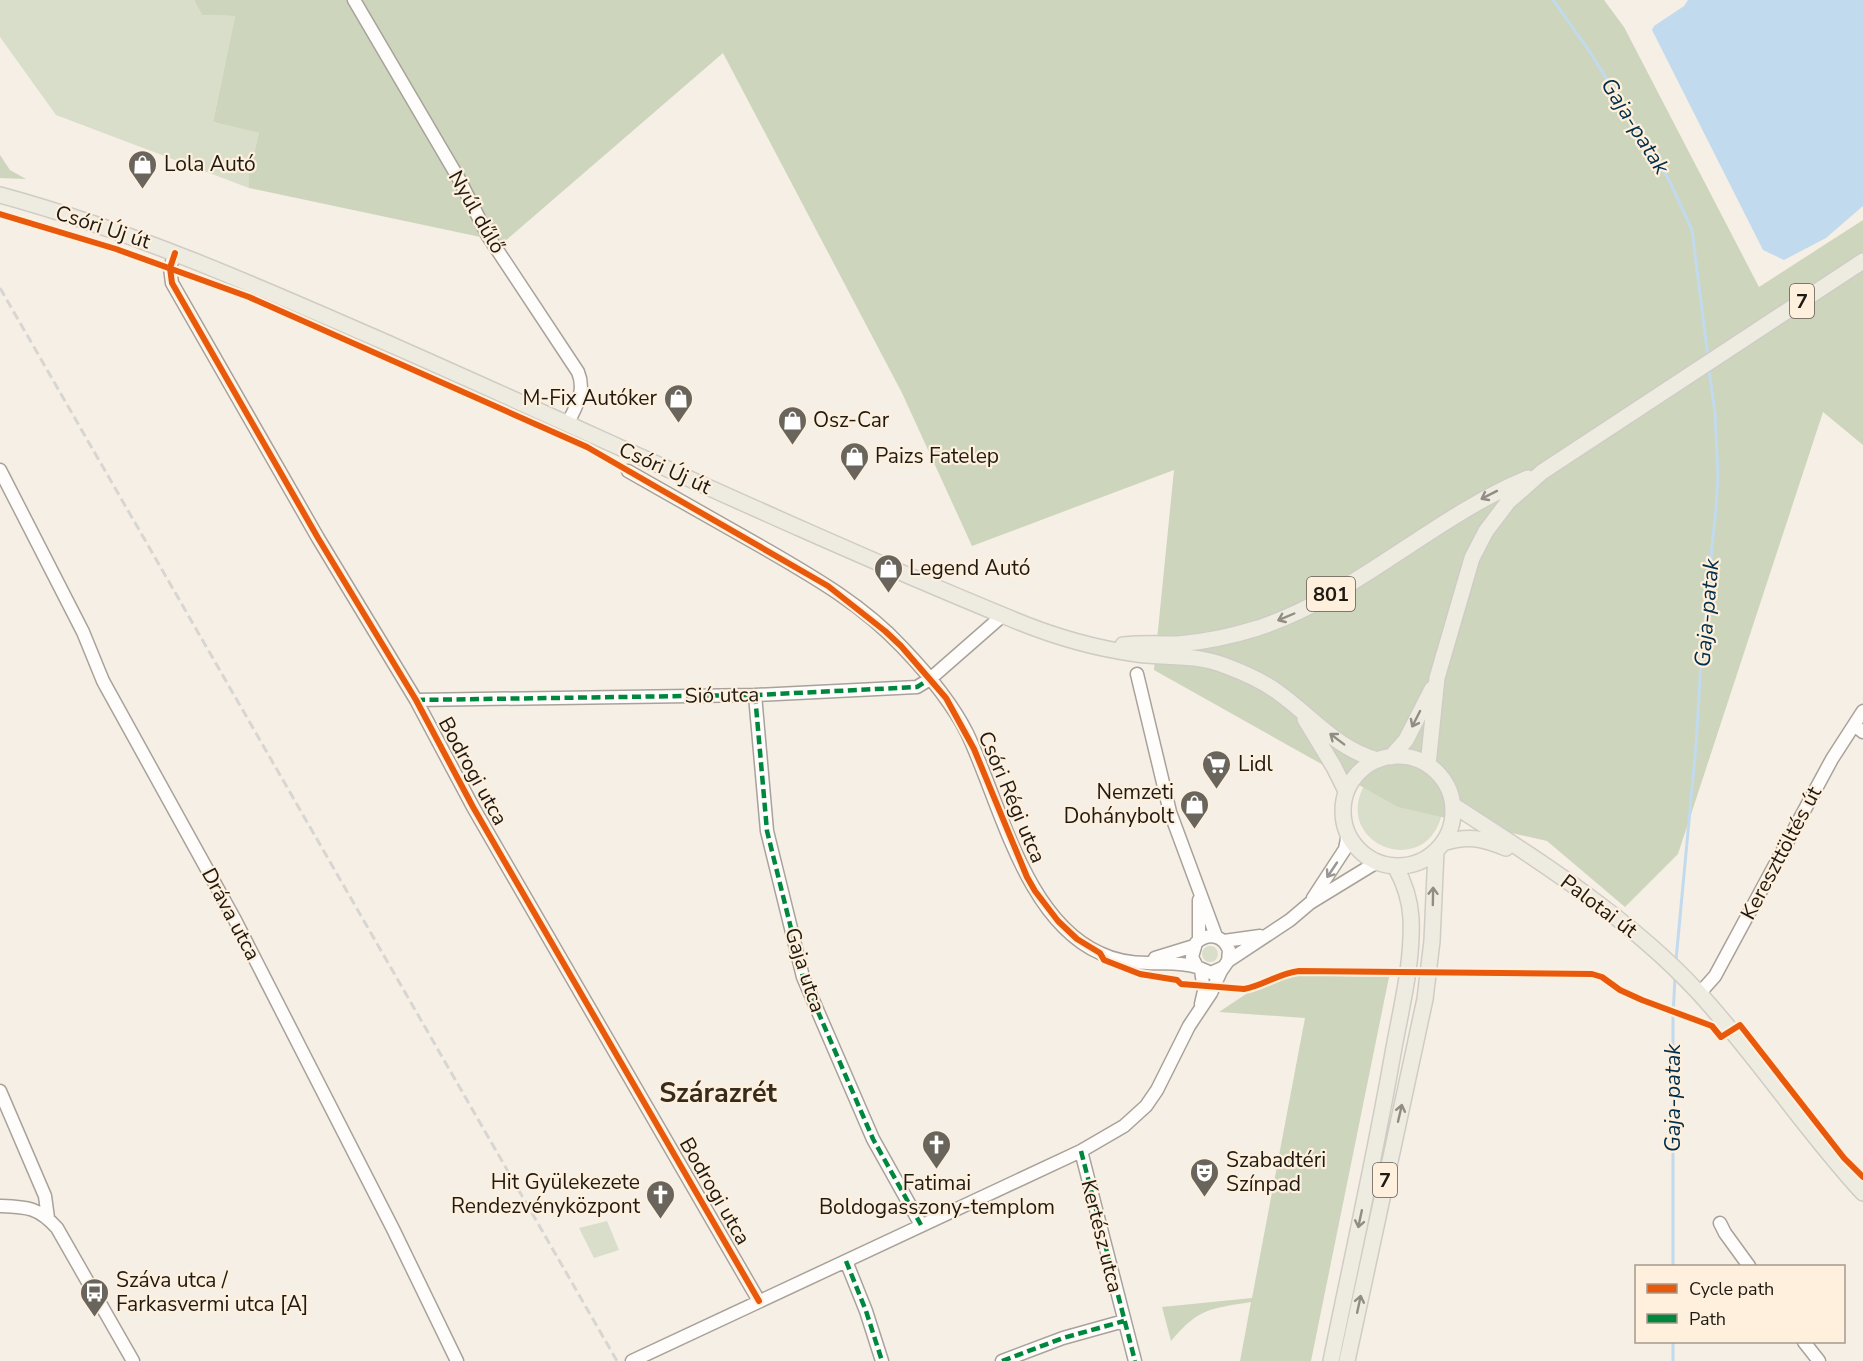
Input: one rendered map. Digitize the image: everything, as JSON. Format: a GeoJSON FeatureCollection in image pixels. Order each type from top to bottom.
{"type":"FeatureCollection","features":[{"type":"Feature","properties":{"kind":"main road","name":"Csóri Új út"},"geometry":{"type":"LineString","coordinates":[[0,195],[112,230],[249,283],[1002,616],[1051,635],[1096,647]]}},
{"type":"Feature","properties":{"kind":"main road","name":"7"},"geometry":{"type":"LineString","coordinates":[[1428,765],[1437,678],[1466,574],[1486,531],[1508,502],[1542,472],[1863,261]]}},
{"type":"Feature","properties":{"kind":"main road","name":"801"},"geometry":{"type":"LineString","coordinates":[[1096,647],[1203,642],[1288,617],[1341,588],[1477,502],[1542,472]]}},
{"type":"Feature","properties":{"kind":"main road","name":"801"},"geometry":{"type":"LineString","coordinates":[[1096,647],[1146,655],[1208,659],[1257,679],[1279,693],[1348,748],[1367,757],[1384,758]]}},
{"type":"Feature","properties":{"kind":"main road","name":"7"},"geometry":{"type":"LineString","coordinates":[[1346,791],[1358,773],[1384,758],[1406,740],[1437,678]]}},
{"type":"Feature","properties":{"kind":"main road","name":"801"},"geometry":{"type":"LineString","coordinates":[[1300,711],[1346,791]]}},
{"type":"Feature","properties":{"kind":"main road"},"geometry":{"type":"LineString","coordinates":[[1384,758],[1410,758],[1428,765],[1444,781],[1453,805]]}},
{"type":"Feature","properties":{"kind":"main road"},"geometry":{"type":"LineString","coordinates":[[1346,791],[1343,816],[1348,834],[1361,852],[1377,862],[1395,866],[1414,864],[1439,847]]}},
{"type":"Feature","properties":{"kind":"main road","name":"7"},"geometry":{"type":"LineString","coordinates":[[1347,1361],[1419,1031],[1429,972],[1439,847],[1451,825],[1453,805]]}},
{"type":"Feature","properties":{"kind":"main road","name":"Palotai út"},"geometry":{"type":"LineString","coordinates":[[1453,805],[1544,864],[1652,947],[1696,990]]}},
{"type":"Feature","properties":{"kind":"main road","name":"Palotai út"},"geometry":{"type":"LineString","coordinates":[[1439,847],[1461,838],[1489,841],[1544,864]]}},
{"type":"Feature","properties":{"kind":"main road","name":"7"},"geometry":{"type":"LineString","coordinates":[[1331,1361],[1386,1095],[1408,972],[1410,904],[1395,866]]}},
{"type":"Feature","properties":{"kind":"main road"},"geometry":{"type":"LineString","coordinates":[[1696,990],[1863,1193]]}},
{"type":"Feature","properties":{"kind":"street","name":"Nyúl dűlő"},"geometry":{"type":"LineString","coordinates":[[354,0],[459,179],[488,236],[579,372],[583,383],[582,393],[568,423]]}},
{"type":"Feature","properties":{"kind":"street","name":"Bodrogi utca"},"geometry":{"type":"LineString","coordinates":[[175,253],[170,268],[172,283],[318,538],[416,700],[472,807],[759,1302]]}},
{"type":"Feature","properties":{"kind":"street","name":"Dráva utca"},"geometry":{"type":"LineString","coordinates":[[0,470],[82,632],[103,681],[235,920],[393,1229],[457,1361]]}},
{"type":"Feature","properties":{"kind":"street","name":"Csóri Régi utca"},"geometry":{"type":"LineString","coordinates":[[628,471],[843,596],[885,631],[946,698],[966,732],[1035,891],[1058,921],[1077,939],[1116,959],[1146,963],[1176,962],[1199,969]]}},
{"type":"Feature","properties":{"kind":"street","name":"Sió utca"},"geometry":{"type":"LineString","coordinates":[[416,700],[755,695],[917,687],[930,679],[1002,616]]}},
{"type":"Feature","properties":{"kind":"street"},"geometry":{"type":"LineString","coordinates":[[632,1361],[1081,1151],[1124,1126],[1146,1106],[1211,993],[1226,963],[1229,951],[1220,939],[1198,893],[1163,789],[1137,674]]}},
{"type":"Feature","properties":{"kind":"street","name":"Gaja utca"},"geometry":{"type":"LineString","coordinates":[[755,695],[767,831],[803,976],[873,1139],[921,1225]]}},
{"type":"Feature","properties":{"kind":"street","name":"Kereszttöltés út"},"geometry":{"type":"LineString","coordinates":[[1696,990],[1714,976],[1832,759],[1858,728],[1863,711]]}},
{"type":"Feature","properties":{"kind":"street"},"geometry":{"type":"LineString","coordinates":[[1310,903],[1345,849],[1348,834]]}},
{"type":"Feature","properties":{"kind":"street"},"geometry":{"type":"LineString","coordinates":[[1199,969],[1216,972],[1265,935],[1290,921],[1310,903],[1377,862]]}},
{"type":"Feature","properties":{"kind":"street"},"geometry":{"type":"LineString","coordinates":[[1198,893],[1196,943],[1192,957],[1199,969],[1204,991],[1201,1007]]}},
{"type":"Feature","properties":{"kind":"street"},"geometry":{"type":"LineString","coordinates":[[1196,943],[1210,936],[1220,939],[1265,935]]}},
{"type":"Feature","properties":{"kind":"street","name":"Csóri Régi utca"},"geometry":{"type":"LineString","coordinates":[[1136,962],[1168,955],[1196,943]]}},
{"type":"Feature","properties":{"kind":"street"},"geometry":{"type":"LineString","coordinates":[[0,1091],[45,1196],[48,1218]]}},
{"type":"Feature","properties":{"kind":"street","name":"Kertész utca"},"geometry":{"type":"LineString","coordinates":[[1081,1151],[1135,1361]]}},
{"type":"Feature","properties":{"kind":"street"},"geometry":{"type":"LineString","coordinates":[[0,1206],[34,1209],[48,1218],[57,1228],[133,1361]]}},
{"type":"Feature","properties":{"kind":"street"},"geometry":{"type":"LineString","coordinates":[[1720,1223],[1748,1265]]}},
{"type":"Feature","properties":{"kind":"street"},"geometry":{"type":"LineString","coordinates":[[846,1261],[866,1311],[882,1361]]}},
{"type":"Feature","properties":{"kind":"street","name":"Kertész utca"},"geometry":{"type":"LineString","coordinates":[[1002,1361],[1063,1338],[1124,1321]]}},
{"type":"Feature","properties":{"kind":"street"},"geometry":{"type":"LineString","coordinates":[[1806,1343],[1819,1361]]}},
{"type":"Feature","properties":{"kind":"green space"},"geometry":{"type":"Polygon","coordinates":[[[0,0],[194,0],[202,15],[235,16],[213,122],[259,133],[249,173],[249,188],[56,115],[0,37],[0,0]]]}},
{"type":"Feature","properties":{"kind":"green space"},"geometry":{"type":"Polygon","coordinates":[[[194,0],[1604,0],[1624,27],[1759,287],[1863,220],[1863,445],[1823,412],[1678,854],[1625,907],[1547,841],[1398,807],[1154,670],[1174,470],[972,546],[902,393],[723,53],[504,242],[249,188],[249,173],[259,133],[213,122],[235,16],[202,15],[194,0]]]}},
{"type":"Feature","properties":{"kind":"green space"},"geometry":{"type":"Polygon","coordinates":[[[0,155],[10,170],[26,179],[0,178],[0,155]]]}},
{"type":"Feature","properties":{"kind":"green space"},"geometry":{"type":"Polygon","coordinates":[[[1369,778],[1443,809],[1434,832],[1419,846],[1402,850],[1384,846],[1369,836],[1359,821],[1358,801],[1369,778]]]}},
{"type":"Feature","properties":{"kind":"green space"},"geometry":{"type":"Polygon","coordinates":[[[1210,946],[1216,948],[1218,954],[1216,960],[1210,962],[1204,960],[1202,954],[1204,948],[1210,946]]]}},
{"type":"Feature","properties":{"kind":"green space"},"geometry":{"type":"Polygon","coordinates":[[[1290,975],[1389,977],[1311,1361],[1240,1361],[1251,1302],[1206,1312],[1189,1322],[1171,1341],[1162,1307],[1252,1298],[1305,1018],[1219,1012],[1249,992],[1290,975]]]}},
{"type":"Feature","properties":{"kind":"green space"},"geometry":{"type":"Polygon","coordinates":[[[607,1221],[619,1250],[594,1258],[579,1228],[607,1221]]]}},
{"type":"Feature","properties":{"kind":"water"},"geometry":{"type":"Polygon","coordinates":[[[1688,0],[1863,0],[1863,206],[1826,238],[1784,260],[1763,250],[1652,30],[1654,26],[1684,6],[1688,0]]]}},
{"type":"Feature","properties":{"kind":"waterway","name":"Gaja-patak"},"geometry":{"type":"LineString","coordinates":[[1553,0],[1590,52],[1669,180],[1692,230],[1708,357]]}},
{"type":"Feature","properties":{"kind":"waterway","name":"Gaja-patak"},"geometry":{"type":"LineString","coordinates":[[1676,960],[1718,475],[1715,413],[1709,369]]}},
{"type":"Feature","properties":{"kind":"waterway","name":"Gaja-patak"},"geometry":{"type":"LineString","coordinates":[[1673,1265],[1675,976]]}},
{"type":"Feature","properties":{"kind":"waterway","name":"Gaja-patak"},"geometry":{"type":"LineString","coordinates":[[1673,1343],[1673,1361]]}},
{"type":"Feature","properties":{"kind":"railway"},"geometry":{"type":"LineString","coordinates":[[0,288],[617,1361]]}},
{"type":"Feature","properties":{"kind":"marked path"},"geometry":{"type":"LineString","coordinates":[[416,700],[755,695],[917,687],[930,679]]}},
{"type":"Feature","properties":{"kind":"marked path"},"geometry":{"type":"LineString","coordinates":[[755,695],[767,831],[803,977],[873,1139],[921,1225]]}},
{"type":"Feature","properties":{"kind":"marked path"},"geometry":{"type":"LineString","coordinates":[[1081,1151],[1135,1361]]}},
{"type":"Feature","properties":{"kind":"marked path"},"geometry":{"type":"LineString","coordinates":[[846,1261],[866,1311],[882,1361]]}},
{"type":"Feature","properties":{"kind":"marked path"},"geometry":{"type":"LineString","coordinates":[[1002,1361],[1063,1338],[1124,1321]]}},
{"type":"Feature","properties":{"kind":"cycle path"},"geometry":{"type":"LineString","coordinates":[[0,214],[116,249],[249,297],[587,447],[828,586],[901,646],[946,698],[974,749],[1027,877],[1035,891],[1058,921],[1077,939],[1100,953],[1104,960],[1140,974],[1177,980],[1181,984],[1244,989],[1299,971],[1592,974],[1602,977],[1620,990],[1642,1000],[1712,1026],[1721,1037],[1740,1025],[1844,1158],[1863,1177]]}},
{"type":"Feature","properties":{"kind":"cycle path"},"geometry":{"type":"LineString","coordinates":[[175,253],[170,268],[172,283],[318,538],[416,700],[473,807],[759,1301]]}},
{"type":"Feature","properties":{"kind":"place","name":"Lola Autó"},"geometry":{"type":"Point","coordinates":[143,190]}},
{"type":"Feature","properties":{"kind":"place","name":"M-Fix Autóker"},"geometry":{"type":"Point","coordinates":[678,424]}},
{"type":"Feature","properties":{"kind":"place","name":"Osz-Car"},"geometry":{"type":"Point","coordinates":[792,446]}},
{"type":"Feature","properties":{"kind":"place","name":"Paizs Fatelep"},"geometry":{"type":"Point","coordinates":[854,482]}},
{"type":"Feature","properties":{"kind":"place","name":"Legend Autó"},"geometry":{"type":"Point","coordinates":[888,594]}},
{"type":"Feature","properties":{"kind":"place","name":"Lidl"},"geometry":{"type":"Point","coordinates":[1217,790]}},
{"type":"Feature","properties":{"kind":"place","name":"Nemzeti Dohánybolt"},"geometry":{"type":"Point","coordinates":[1195,830]}},
{"type":"Feature","properties":{"kind":"place","name":"Fatimai Boldogasszony-templom"},"geometry":{"type":"Point","coordinates":[937,1170]}},
{"type":"Feature","properties":{"kind":"place","name":"Szabadtéri Színpad"},"geometry":{"type":"Point","coordinates":[1205,1198]}},
{"type":"Feature","properties":{"kind":"place","name":"Hit Gyülekezete Rendezvényközpont"},"geometry":{"type":"Point","coordinates":[661,1220]}},
{"type":"Feature","properties":{"kind":"place","name":"Száva utca / Farkasvermi utca [A]"},"geometry":{"type":"Point","coordinates":[95,1318]}},
{"type":"Feature","properties":{"kind":"district","name":"Szárazrét"},"geometry":{"type":"Point","coordinates":[718,1093]}}]}
